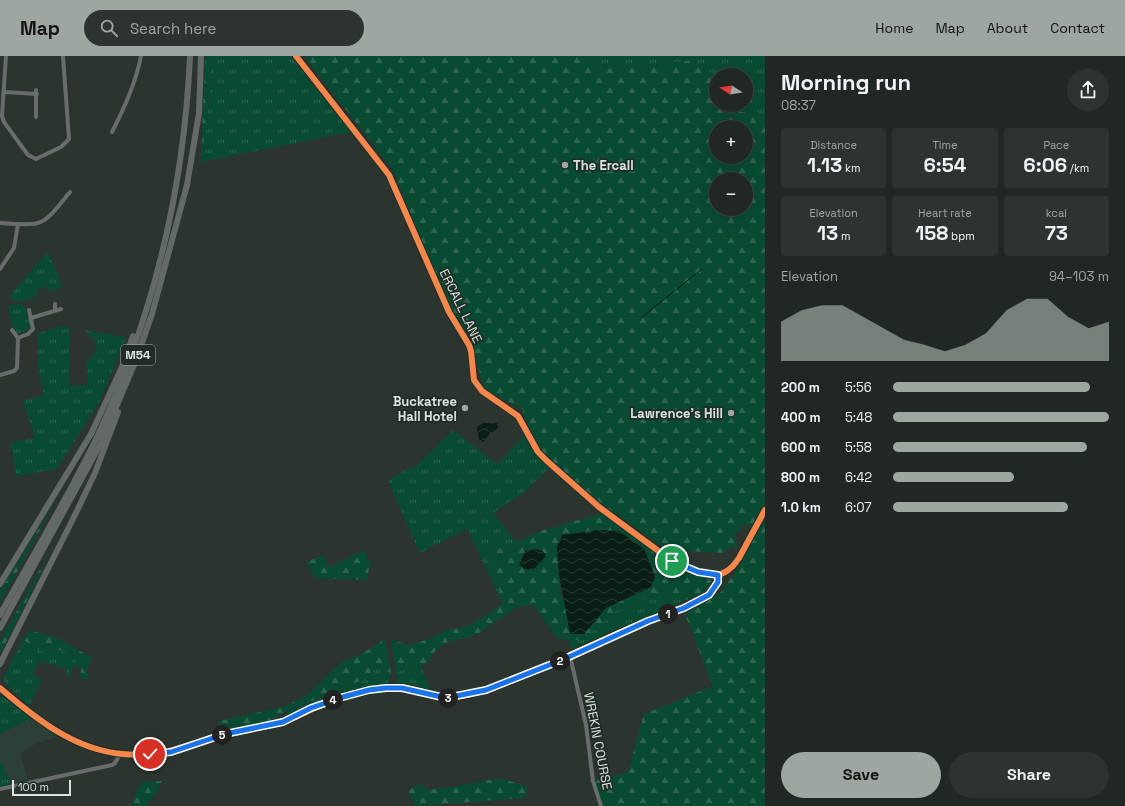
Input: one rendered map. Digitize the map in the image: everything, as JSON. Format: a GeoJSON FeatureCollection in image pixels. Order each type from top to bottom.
{"type":"FeatureCollection","features":[{"type":"Feature","properties":{"kind":"highway","name":"M54"},"geometry":{"type":"LineString","coordinates":[[0,615],[98,434],[129,360],[150,298],[178,184],[188,111],[190,56]]}},
{"type":"Feature","properties":{"kind":"highway","name":"M54"},"geometry":{"type":"LineString","coordinates":[[0,628],[100,445],[124,390],[152,314],[187,185],[199,113],[201,56]]}},
{"type":"Feature","properties":{"kind":"highway","name":"M54"},"geometry":{"type":"LineString","coordinates":[[0,584],[91,434],[150,298]]}},
{"type":"Feature","properties":{"kind":"highway","name":"M54"},"geometry":{"type":"LineString","coordinates":[[0,664],[95,473],[116,422],[124,390]]}},
{"type":"Feature","properties":{"kind":"street"},"geometry":{"type":"LineString","coordinates":[[6,56],[2,116],[4,122],[28,155],[36,158],[61,147],[67,142],[69,136],[63,56]]}},
{"type":"Feature","properties":{"kind":"street"},"geometry":{"type":"LineString","coordinates":[[112,132],[123,112],[134,85],[141,56]]}},
{"type":"Feature","properties":{"kind":"street","name":"ERCALL LANE"},"geometry":{"type":"LineString","coordinates":[[296,56],[389,175],[449,312],[469,345],[474,380],[482,391],[518,416],[538,452],[599,507],[672,561],[698,572],[718,575]]}},
{"type":"Feature","properties":{"kind":"street"},"geometry":{"type":"LineString","coordinates":[[4,92],[36,92],[36,117]]}},
{"type":"Feature","properties":{"kind":"street"},"geometry":{"type":"LineString","coordinates":[[0,223],[38,225],[46,221],[70,192]]}},
{"type":"Feature","properties":{"kind":"street"},"geometry":{"type":"LineString","coordinates":[[0,269],[14,248],[18,224]]}},
{"type":"Feature","properties":{"kind":"street"},"geometry":{"type":"LineString","coordinates":[[55,304],[55,310]]}},
{"type":"Feature","properties":{"kind":"street"},"geometry":{"type":"LineString","coordinates":[[31,318],[61,309]]}},
{"type":"Feature","properties":{"kind":"street"},"geometry":{"type":"LineString","coordinates":[[18,338],[32,331],[29,310]]}},
{"type":"Feature","properties":{"kind":"street"},"geometry":{"type":"LineString","coordinates":[[0,375],[14,371],[19,362],[18,338],[12,330]]}},
{"type":"Feature","properties":{"kind":"street"},"geometry":{"type":"LineString","coordinates":[[0,688],[29,712],[55,730],[83,744],[120,754],[141,755],[171,752],[225,734],[283,722],[311,708],[369,690],[402,688],[446,698],[470,694],[498,686],[648,621],[684,608],[709,595],[716,586],[718,575],[728,571],[739,558],[765,510]]}},
{"type":"Feature","properties":{"kind":"street","name":"WREKIN COURSE"},"geometry":{"type":"LineString","coordinates":[[570,656],[586,725],[593,781],[601,806]]}},
{"type":"Feature","properties":{"kind":"street"},"geometry":{"type":"LineString","coordinates":[[0,790],[112,765],[115,763],[120,754]]}},
{"type":"Feature","properties":{"kind":"shaded area"},"geometry":{"type":"Polygon","coordinates":[[[32,719],[58,737],[35,744],[23,751],[21,756],[28,780],[11,784],[0,760],[0,735],[9,729],[32,719]]]}},
{"type":"Feature","properties":{"kind":"green space"},"geometry":{"type":"Polygon","coordinates":[[[205,56],[215,56],[201,162],[205,56]]]}},
{"type":"Feature","properties":{"kind":"green space"},"geometry":{"type":"Polygon","coordinates":[[[215,56],[293,56],[356,131],[201,162],[215,56]]]}},
{"type":"Feature","properties":{"kind":"green space"},"geometry":{"type":"Polygon","coordinates":[[[304,56],[591,56],[598,65],[615,70],[693,60],[709,77],[709,112],[765,114],[765,806],[602,806],[595,781],[628,772],[644,714],[713,686],[685,614],[721,592],[738,568],[751,528],[745,523],[734,536],[738,547],[736,549],[733,545],[723,553],[687,551],[660,545],[573,483],[542,452],[532,436],[522,409],[484,389],[471,341],[447,301],[392,169],[304,56]]]}},
{"type":"Feature","properties":{"kind":"green space"},"geometry":{"type":"Polygon","coordinates":[[[591,56],[765,56],[765,114],[741,112],[753,112],[753,68],[709,68],[709,77],[693,60],[615,70],[598,65],[591,56]]]}},
{"type":"Feature","properties":{"kind":"green space"},"geometry":{"type":"Polygon","coordinates":[[[48,251],[62,287],[50,292],[47,286],[36,290],[38,295],[21,302],[14,301],[9,296],[48,251]]]}},
{"type":"Feature","properties":{"kind":"green space"},"geometry":{"type":"Polygon","coordinates":[[[20,304],[25,308],[29,315],[30,327],[29,330],[18,334],[12,328],[8,305],[20,304]]]}},
{"type":"Feature","properties":{"kind":"green space"},"geometry":{"type":"Polygon","coordinates":[[[61,326],[70,328],[69,386],[88,385],[86,362],[95,354],[97,346],[93,339],[84,330],[126,337],[100,401],[56,470],[16,476],[10,442],[35,438],[23,401],[44,395],[38,368],[38,333],[61,326]]]}},
{"type":"Feature","properties":{"kind":"green space"},"geometry":{"type":"Polygon","coordinates":[[[453,430],[497,464],[526,434],[536,456],[549,468],[526,491],[493,513],[516,542],[489,553],[503,604],[467,529],[420,553],[388,481],[410,467],[413,469],[453,430]]]}},
{"type":"Feature","properties":{"kind":"green space"},"geometry":{"type":"Polygon","coordinates":[[[57,499],[0,603],[0,591],[57,499]]]}},
{"type":"Feature","properties":{"kind":"green space"},"geometry":{"type":"Polygon","coordinates":[[[603,513],[672,566],[712,580],[710,585],[704,591],[683,601],[661,593],[634,601],[612,613],[584,640],[558,639],[533,605],[518,607],[474,636],[448,642],[436,650],[426,664],[396,672],[391,640],[410,645],[432,638],[444,631],[469,626],[503,604],[489,553],[544,530],[603,513]],[[557,547],[561,595],[584,634],[606,608],[651,587],[655,576],[644,549],[557,547]]]}},
{"type":"Feature","properties":{"kind":"green space"},"geometry":{"type":"Polygon","coordinates":[[[53,546],[24,607],[0,654],[0,641],[53,546]]]}},
{"type":"Feature","properties":{"kind":"green space"},"geometry":{"type":"Polygon","coordinates":[[[364,550],[370,562],[367,580],[315,578],[307,562],[323,555],[329,567],[364,550]]]}},
{"type":"Feature","properties":{"kind":"green space"},"geometry":{"type":"Polygon","coordinates":[[[661,593],[683,601],[572,653],[569,638],[584,639],[612,613],[634,601],[661,593]]]}},
{"type":"Feature","properties":{"kind":"green space"},"geometry":{"type":"Polygon","coordinates":[[[29,630],[58,638],[92,658],[87,670],[89,678],[81,680],[80,674],[82,667],[74,665],[76,655],[52,648],[42,651],[23,640],[29,630]]]}},
{"type":"Feature","properties":{"kind":"green space"},"geometry":{"type":"Polygon","coordinates":[[[385,639],[391,673],[376,668],[365,679],[287,711],[269,721],[219,730],[219,721],[283,707],[307,695],[342,662],[363,653],[385,639]]]}},
{"type":"Feature","properties":{"kind":"green space"},"geometry":{"type":"Polygon","coordinates":[[[23,640],[42,651],[52,648],[77,656],[70,677],[66,676],[67,669],[39,661],[33,674],[42,681],[29,706],[7,685],[3,678],[23,640]]]}},
{"type":"Feature","properties":{"kind":"green space"},"geometry":{"type":"Polygon","coordinates":[[[421,666],[431,693],[398,685],[396,672],[421,666]]]}},
{"type":"Feature","properties":{"kind":"green space"},"geometry":{"type":"Polygon","coordinates":[[[376,668],[391,673],[388,683],[338,696],[289,715],[287,712],[365,679],[376,668]]]}},
{"type":"Feature","properties":{"kind":"green space"},"geometry":{"type":"Polygon","coordinates":[[[0,694],[32,719],[9,729],[0,735],[0,694]]]}},
{"type":"Feature","properties":{"kind":"green space"},"geometry":{"type":"Polygon","coordinates":[[[0,760],[11,784],[0,787],[0,760]]]}},
{"type":"Feature","properties":{"kind":"green space"},"geometry":{"type":"Polygon","coordinates":[[[500,778],[528,787],[525,798],[415,806],[408,791],[419,784],[428,790],[500,778]]]}},
{"type":"Feature","properties":{"kind":"green space"},"geometry":{"type":"Polygon","coordinates":[[[162,781],[158,791],[146,806],[131,806],[136,792],[142,782],[162,781]]]}},
{"type":"Feature","properties":{"kind":"water"},"geometry":{"type":"Polygon","coordinates":[[[483,423],[497,423],[498,427],[490,433],[484,442],[479,440],[477,427],[483,423]]]}},
{"type":"Feature","properties":{"kind":"water"},"geometry":{"type":"Polygon","coordinates":[[[600,530],[619,531],[644,549],[655,576],[651,587],[606,608],[584,634],[570,634],[559,575],[557,547],[562,535],[600,530]]]}},
{"type":"Feature","properties":{"kind":"water"},"geometry":{"type":"Polygon","coordinates":[[[536,549],[543,551],[546,556],[534,569],[527,570],[519,565],[525,551],[536,549]]]}},
{"type":"Feature","properties":{"kind":"waterway"},"geometry":{"type":"LineString","coordinates":[[641,318],[702,269]]}},
{"type":"Feature","properties":{"kind":"cycle path"},"geometry":{"type":"LineString","coordinates":[[296,56],[389,175],[449,312],[469,345],[474,380],[482,391],[518,416],[538,452],[547,461],[599,507],[672,561],[698,572],[719,575],[733,566],[739,558],[765,510]]}},
{"type":"Feature","properties":{"kind":"cycle path"},"geometry":{"type":"LineString","coordinates":[[0,688],[41,721],[56,731],[88,746],[123,754],[138,755],[164,752],[226,734],[284,722],[337,699],[370,690],[403,688],[448,697],[464,696],[492,688],[528,674],[632,627],[702,600],[713,591],[719,575]]}},
{"type":"Feature","properties":{"kind":"place","name":"The Ercall"},"geometry":{"type":"Point","coordinates":[565,165]}},
{"type":"Feature","properties":{"kind":"place","name":"Buckatree Hall Hotel"},"geometry":{"type":"Point","coordinates":[465,408]}},
{"type":"Feature","properties":{"kind":"place","name":"Lawrence's Hill"},"geometry":{"type":"Point","coordinates":[731,413]}},
{"type":"Feature","properties":{"kind":"route"},"geometry":{"type":"LineString","coordinates":[[150,754],[171,752],[225,734],[283,722],[311,708],[369,690],[402,688],[412,689],[438,697],[452,698],[498,686],[562,660],[648,621],[684,608],[709,595],[714,590],[718,582],[718,575],[688,569],[672,561]]}}]}
